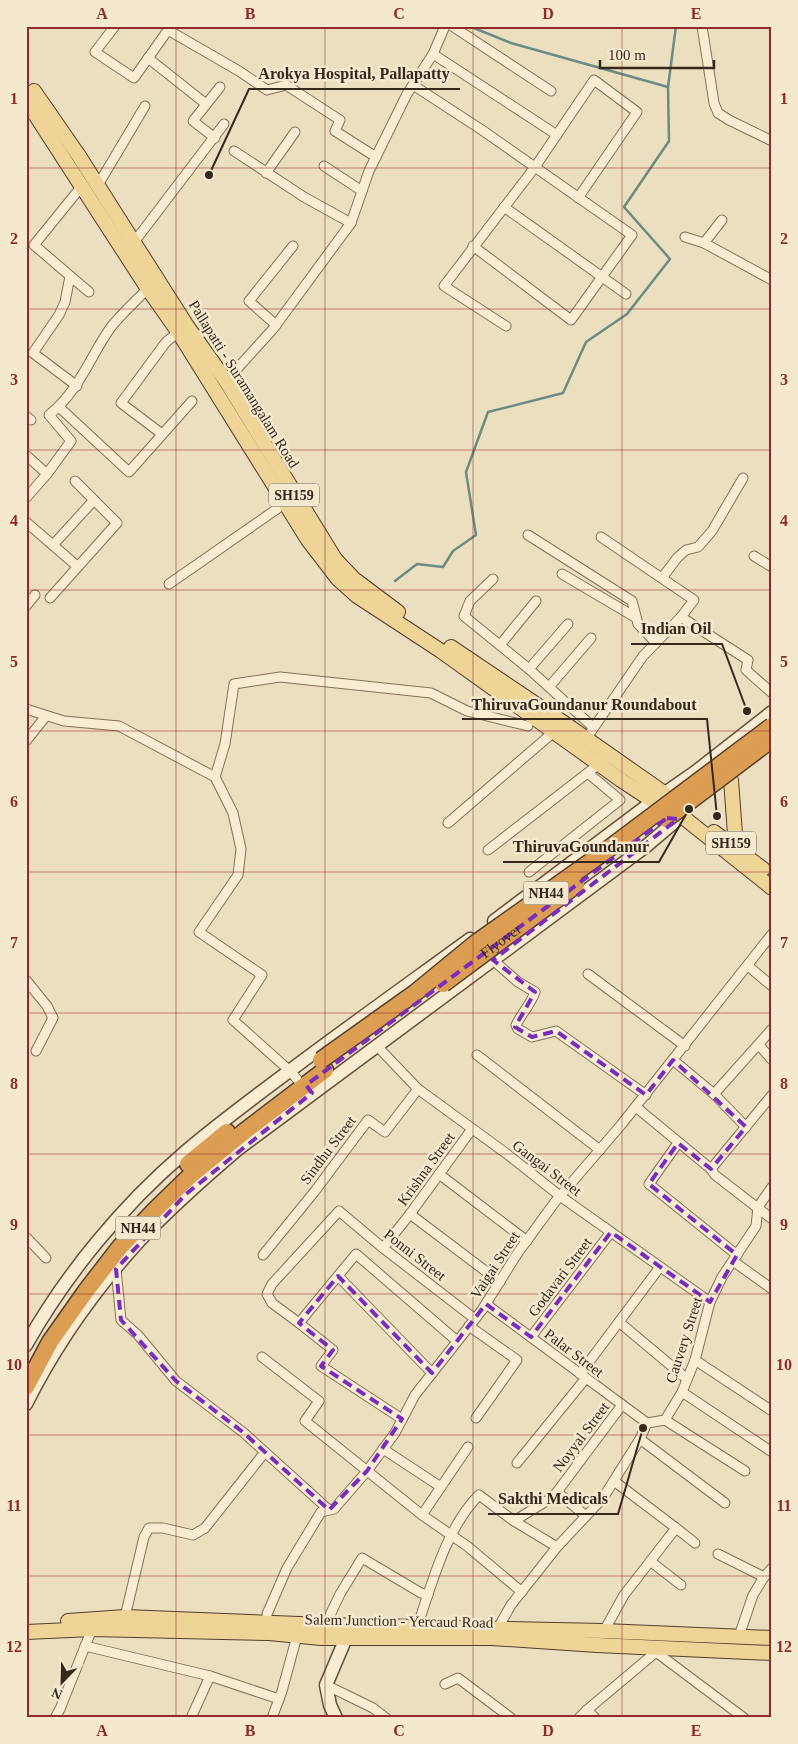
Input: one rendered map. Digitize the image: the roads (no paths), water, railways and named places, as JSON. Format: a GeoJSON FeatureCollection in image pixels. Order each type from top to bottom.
{"type":"FeatureCollection","features":[{"type":"Feature","properties":{"kind":"highway","name":"NH44"},"geometry":{"type":"LineString","coordinates":[[26,1365],[47,1329],[77,1285],[114,1239],[149,1200],[207,1146],[301,1082],[476,943],[607,850],[772,726]]}},
{"type":"Feature","properties":{"kind":"highway","name":"Flyover"},"geometry":{"type":"LineString","coordinates":[[323,1065],[728,774],[772,739]]}},
{"type":"Feature","properties":{"kind":"highway","name":"NH44"},"geometry":{"type":"LineString","coordinates":[[26,1387],[50,1342],[120,1247],[191,1175],[245,1131],[282,1096]]}},
{"type":"Feature","properties":{"kind":"main road","name":"Pallapatti - Suramangalam Road"},"geometry":{"type":"LineString","coordinates":[[28,91],[98,185],[158,278],[183,329],[226,381],[335,559],[354,579],[392,608],[559,727],[590,733],[611,755],[661,797]]}},
{"type":"Feature","properties":{"kind":"main road"},"geometry":{"type":"LineString","coordinates":[[28,91],[81,187],[148,288],[183,329],[284,504],[308,540],[338,579],[357,596],[559,727],[594,768],[661,797]]}},
{"type":"Feature","properties":{"kind":"main road"},"geometry":{"type":"LineString","coordinates":[[731,780],[736,848]]}},
{"type":"Feature","properties":{"kind":"main road","name":"SH159"},"geometry":{"type":"LineString","coordinates":[[676,790],[684,794],[689,801],[684,815],[673,820],[665,817],[659,809],[661,797],[676,790]]}},
{"type":"Feature","properties":{"kind":"main road"},"geometry":{"type":"LineString","coordinates":[[684,815],[772,888]]}},
{"type":"Feature","properties":{"kind":"main road","name":"SH159"},"geometry":{"type":"LineString","coordinates":[[684,815],[770,872]]}},
{"type":"Feature","properties":{"kind":"main road"},"geometry":{"type":"LineString","coordinates":[[26,1623],[124,1617],[325,1625],[604,1631],[646,1644],[740,1636],[772,1638]]}},
{"type":"Feature","properties":{"kind":"main road","name":"Salem Junction - Yercaud Road"},"geometry":{"type":"LineString","coordinates":[[26,1632],[92,1629],[269,1633],[320,1638],[492,1638],[646,1644],[772,1652]]}},
{"type":"Feature","properties":{"kind":"street"},"geometry":{"type":"LineString","coordinates":[[115,26],[95,52],[134,78],[168,30],[268,90],[286,85],[340,120],[335,131],[376,157]]}},
{"type":"Feature","properties":{"kind":"street"},"geometry":{"type":"LineString","coordinates":[[226,381],[276,325],[351,223],[376,157],[413,85],[434,54],[445,26]]}},
{"type":"Feature","properties":{"kind":"street"},"geometry":{"type":"LineString","coordinates":[[452,26],[550,91]]}},
{"type":"Feature","properties":{"kind":"street"},"geometry":{"type":"LineString","coordinates":[[702,26],[714,103],[718,113],[772,141]]}},
{"type":"Feature","properties":{"kind":"street"},"geometry":{"type":"LineString","coordinates":[[434,54],[557,135]]}},
{"type":"Feature","properties":{"kind":"street"},"geometry":{"type":"LineString","coordinates":[[148,58],[206,104]]}},
{"type":"Feature","properties":{"kind":"street"},"geometry":{"type":"LineString","coordinates":[[506,326],[444,286],[534,167],[594,80],[637,112],[578,198]]}},
{"type":"Feature","properties":{"kind":"street"},"geometry":{"type":"LineString","coordinates":[[413,85],[632,235],[571,320],[473,246]]}},
{"type":"Feature","properties":{"kind":"street"},"geometry":{"type":"LineString","coordinates":[[214,138],[193,121],[220,87]]}},
{"type":"Feature","properties":{"kind":"street"},"geometry":{"type":"LineString","coordinates":[[98,185],[145,106]]}},
{"type":"Feature","properties":{"kind":"street"},"geometry":{"type":"LineString","coordinates":[[135,242],[224,124]]}},
{"type":"Feature","properties":{"kind":"street"},"geometry":{"type":"LineString","coordinates":[[266,172],[295,132]]}},
{"type":"Feature","properties":{"kind":"street"},"geometry":{"type":"LineString","coordinates":[[234,151],[304,197],[351,223]]}},
{"type":"Feature","properties":{"kind":"street"},"geometry":{"type":"LineString","coordinates":[[324,166],[362,191]]}},
{"type":"Feature","properties":{"kind":"street"},"geometry":{"type":"LineString","coordinates":[[81,187],[34,245],[89,292]]}},
{"type":"Feature","properties":{"kind":"street"},"geometry":{"type":"LineString","coordinates":[[504,207],[626,294]]}},
{"type":"Feature","properties":{"kind":"street"},"geometry":{"type":"LineString","coordinates":[[704,242],[722,220]]}},
{"type":"Feature","properties":{"kind":"street"},"geometry":{"type":"LineString","coordinates":[[686,237],[704,242],[772,280]]}},
{"type":"Feature","properties":{"kind":"street"},"geometry":{"type":"LineString","coordinates":[[276,325],[249,301],[293,246]]}},
{"type":"Feature","properties":{"kind":"street"},"geometry":{"type":"LineString","coordinates":[[70,276],[59,315],[33,353],[77,386]]}},
{"type":"Feature","properties":{"kind":"street"},"geometry":{"type":"LineString","coordinates":[[26,498],[72,441],[49,414],[77,386],[112,327],[158,278]]}},
{"type":"Feature","properties":{"kind":"street"},"geometry":{"type":"LineString","coordinates":[[162,434],[121,403],[162,348],[183,329]]}},
{"type":"Feature","properties":{"kind":"street"},"geometry":{"type":"LineString","coordinates":[[58,407],[129,472],[192,401]]}},
{"type":"Feature","properties":{"kind":"street"},"geometry":{"type":"LineString","coordinates":[[26,455],[47,474]]}},
{"type":"Feature","properties":{"kind":"street"},"geometry":{"type":"LineString","coordinates":[[662,578],[677,558],[686,550],[698,547],[712,532],[743,478]]}},
{"type":"Feature","properties":{"kind":"street"},"geometry":{"type":"LineString","coordinates":[[50,598],[117,523],[75,481]]}},
{"type":"Feature","properties":{"kind":"street"},"geometry":{"type":"LineString","coordinates":[[53,545],[94,500]]}},
{"type":"Feature","properties":{"kind":"street"},"geometry":{"type":"LineString","coordinates":[[169,584],[284,504]]}},
{"type":"Feature","properties":{"kind":"street"},"geometry":{"type":"LineString","coordinates":[[26,522],[77,566]]}},
{"type":"Feature","properties":{"kind":"street"},"geometry":{"type":"LineString","coordinates":[[528,535],[632,601],[638,624],[656,643]]}},
{"type":"Feature","properties":{"kind":"street"},"geometry":{"type":"LineString","coordinates":[[493,580],[470,601],[464,616],[549,687],[590,733],[643,656],[681,617],[694,600],[601,537]]}},
{"type":"Feature","properties":{"kind":"street"},"geometry":{"type":"LineString","coordinates":[[754,556],[772,567]]}},
{"type":"Feature","properties":{"kind":"street"},"geometry":{"type":"LineString","coordinates":[[562,574],[635,617]]}},
{"type":"Feature","properties":{"kind":"street"},"geometry":{"type":"LineString","coordinates":[[26,606],[35,595]]}},
{"type":"Feature","properties":{"kind":"street"},"geometry":{"type":"LineString","coordinates":[[500,645],[536,601]]}},
{"type":"Feature","properties":{"kind":"street"},"geometry":{"type":"LineString","coordinates":[[681,617],[748,660],[746,670],[772,693]]}},
{"type":"Feature","properties":{"kind":"street"},"geometry":{"type":"LineString","coordinates":[[529,669],[568,624]]}},
{"type":"Feature","properties":{"kind":"street"},"geometry":{"type":"LineString","coordinates":[[549,687],[590,638]]}},
{"type":"Feature","properties":{"kind":"street"},"geometry":{"type":"LineString","coordinates":[[215,777],[225,744],[234,684],[280,677],[432,693],[467,712],[528,726]]}},
{"type":"Feature","properties":{"kind":"street"},"geometry":{"type":"LineString","coordinates":[[26,709],[64,721],[119,726],[215,777],[233,813],[241,849],[238,875],[199,932],[262,975],[233,1020],[301,1082]]}},
{"type":"Feature","properties":{"kind":"street"},"geometry":{"type":"LineString","coordinates":[[26,1404],[35,1385],[59,1346],[96,1293],[139,1241],[186,1194],[238,1149],[301,1082],[510,909],[694,773],[772,712]]}},
{"type":"Feature","properties":{"kind":"street"},"geometry":{"type":"LineString","coordinates":[[26,741],[46,716]]}},
{"type":"Feature","properties":{"kind":"street"},"geometry":{"type":"LineString","coordinates":[[448,823],[559,727]]}},
{"type":"Feature","properties":{"kind":"street"},"geometry":{"type":"LineString","coordinates":[[26,1345],[44,1314],[101,1238],[146,1189],[183,1154],[218,1125],[301,1082],[377,1046],[646,847],[684,815],[772,749]]}},
{"type":"Feature","properties":{"kind":"street"},"geometry":{"type":"LineString","coordinates":[[488,850],[611,755]]}},
{"type":"Feature","properties":{"kind":"street"},"geometry":{"type":"LineString","coordinates":[[529,872],[620,800],[594,768]]}},
{"type":"Feature","properties":{"kind":"street","name":"Vaigai Street"},"geometry":{"type":"LineString","coordinates":[[266,1622],[267,1614],[287,1568],[321,1512],[334,1509],[367,1471],[402,1419],[415,1395],[486,1304],[527,1240],[560,1196],[646,1095],[772,934]]}},
{"type":"Feature","properties":{"kind":"street"},"geometry":{"type":"LineString","coordinates":[[492,960],[518,982],[535,992],[531,1003],[520,1016],[516,1025],[518,1029],[532,1038],[556,1031],[646,1095]]}},
{"type":"Feature","properties":{"kind":"street"},"geometry":{"type":"LineString","coordinates":[[748,966],[772,986]]}},
{"type":"Feature","properties":{"kind":"street"},"geometry":{"type":"LineString","coordinates":[[588,974],[685,1046]]}},
{"type":"Feature","properties":{"kind":"street"},"geometry":{"type":"LineString","coordinates":[[26,980],[47,1006],[53,1018],[36,1051]]}},
{"type":"Feature","properties":{"kind":"street"},"geometry":{"type":"LineString","coordinates":[[714,1094],[772,1029]]}},
{"type":"Feature","properties":{"kind":"street"},"geometry":{"type":"LineString","coordinates":[[759,1045],[772,1060]]}},
{"type":"Feature","properties":{"kind":"street","name":"Gangai Street"},"geometry":{"type":"LineString","coordinates":[[377,1046],[418,1089],[560,1196],[710,1302]]}},
{"type":"Feature","properties":{"kind":"street"},"geometry":{"type":"LineString","coordinates":[[477,1055],[600,1150]]}},
{"type":"Feature","properties":{"kind":"street"},"geometry":{"type":"LineString","coordinates":[[674,1060],[714,1094],[746,1127]]}},
{"type":"Feature","properties":{"kind":"street","name":"Sindhu Street"},"geometry":{"type":"LineString","coordinates":[[263,1255],[316,1190],[368,1120],[385,1132],[418,1089]]}},
{"type":"Feature","properties":{"kind":"street"},"geometry":{"type":"LineString","coordinates":[[711,1169],[772,1095]]}},
{"type":"Feature","properties":{"kind":"street"},"geometry":{"type":"LineString","coordinates":[[636,1107],[711,1169],[715,1175],[772,1219]]}},
{"type":"Feature","properties":{"kind":"street","name":"Krishna Street"},"geometry":{"type":"LineString","coordinates":[[383,1248],[472,1129]]}},
{"type":"Feature","properties":{"kind":"street"},"geometry":{"type":"LineString","coordinates":[[678,1143],[649,1184],[772,1289]]}},
{"type":"Feature","properties":{"kind":"street"},"geometry":{"type":"LineString","coordinates":[[439,1174],[527,1240]]}},
{"type":"Feature","properties":{"kind":"street","name":"Cauvery Street"},"geometry":{"type":"LineString","coordinates":[[665,1420],[682,1392],[695,1360],[710,1302],[722,1277],[756,1226],[758,1207],[772,1187]]}},
{"type":"Feature","properties":{"kind":"street","name":"Ponni Street"},"geometry":{"type":"LineString","coordinates":[[299,1323],[272,1303],[267,1294],[272,1284],[339,1211],[517,1360],[476,1418]]}},
{"type":"Feature","properties":{"kind":"street"},"geometry":{"type":"LineString","coordinates":[[410,1214],[500,1282]]}},
{"type":"Feature","properties":{"kind":"street","name":"Godavari Street"},"geometry":{"type":"LineString","coordinates":[[531,1337],[611,1232]]}},
{"type":"Feature","properties":{"kind":"street"},"geometry":{"type":"LineString","coordinates":[[26,1237],[46,1258]]}},
{"type":"Feature","properties":{"kind":"street"},"geometry":{"type":"LineString","coordinates":[[402,1419],[321,1366],[332,1350],[299,1323],[356,1254],[457,1341]]}},
{"type":"Feature","properties":{"kind":"street"},"geometry":{"type":"LineString","coordinates":[[517,1463],[583,1376],[619,1322],[660,1267]]}},
{"type":"Feature","properties":{"kind":"street"},"geometry":{"type":"LineString","coordinates":[[116,1269],[121,1320],[138,1335],[176,1381],[244,1433],[329,1510]]}},
{"type":"Feature","properties":{"kind":"street"},"geometry":{"type":"LineString","coordinates":[[338,1276],[432,1373]]}},
{"type":"Feature","properties":{"kind":"street","name":"Palar Street"},"geometry":{"type":"LineString","coordinates":[[486,1304],[647,1423]]}},
{"type":"Feature","properties":{"kind":"street"},"geometry":{"type":"LineString","coordinates":[[619,1322],[687,1380]]}},
{"type":"Feature","properties":{"kind":"street"},"geometry":{"type":"LineString","coordinates":[[262,1357],[319,1401],[305,1421],[422,1515],[467,1546],[522,1592]]}},
{"type":"Feature","properties":{"kind":"street"},"geometry":{"type":"LineString","coordinates":[[695,1360],[772,1411]]}},
{"type":"Feature","properties":{"kind":"street"},"geometry":{"type":"LineString","coordinates":[[682,1392],[772,1452]]}},
{"type":"Feature","properties":{"kind":"street","name":"Noyyal Street"},"geometry":{"type":"LineString","coordinates":[[514,1521],[548,1500],[557,1492],[622,1405]]}},
{"type":"Feature","properties":{"kind":"street"},"geometry":{"type":"LineString","coordinates":[[498,1628],[511,1605],[557,1547],[603,1498],[640,1438],[647,1423],[665,1420],[745,1471]]}},
{"type":"Feature","properties":{"kind":"street"},"geometry":{"type":"LineString","coordinates":[[640,1438],[725,1503]]}},
{"type":"Feature","properties":{"kind":"street"},"geometry":{"type":"LineString","coordinates":[[422,1515],[468,1447]]}},
{"type":"Feature","properties":{"kind":"street"},"geometry":{"type":"LineString","coordinates":[[383,1449],[441,1487]]}},
{"type":"Feature","properties":{"kind":"street"},"geometry":{"type":"LineString","coordinates":[[124,1617],[144,1537],[149,1528],[163,1528],[193,1535],[205,1528],[265,1452]]}},
{"type":"Feature","properties":{"kind":"street"},"geometry":{"type":"LineString","coordinates":[[614,1481],[695,1543]]}},
{"type":"Feature","properties":{"kind":"street"},"geometry":{"type":"LineString","coordinates":[[557,1492],[586,1516]]}},
{"type":"Feature","properties":{"kind":"street"},"geometry":{"type":"LineString","coordinates":[[417,1626],[451,1536],[472,1502],[479,1495],[514,1521],[557,1547]]}},
{"type":"Feature","properties":{"kind":"street"},"geometry":{"type":"LineString","coordinates":[[604,1631],[624,1595],[676,1528]]}},
{"type":"Feature","properties":{"kind":"street"},"geometry":{"type":"LineString","coordinates":[[718,1554],[764,1577]]}},
{"type":"Feature","properties":{"kind":"street"},"geometry":{"type":"LineString","coordinates":[[320,1638],[340,1594],[362,1558],[428,1595]]}},
{"type":"Feature","properties":{"kind":"street"},"geometry":{"type":"LineString","coordinates":[[650,1561],[681,1585]]}},
{"type":"Feature","properties":{"kind":"street"},"geometry":{"type":"LineString","coordinates":[[740,1636],[754,1595],[764,1577],[772,1568]]}},
{"type":"Feature","properties":{"kind":"street"},"geometry":{"type":"LineString","coordinates":[[55,1718],[92,1629]]}},
{"type":"Feature","properties":{"kind":"street"},"geometry":{"type":"LineString","coordinates":[[272,1718],[297,1636]]}},
{"type":"Feature","properties":{"kind":"street"},"geometry":{"type":"LineString","coordinates":[[336,1718],[330,1705],[326,1685],[346,1638]]}},
{"type":"Feature","properties":{"kind":"street"},"geometry":{"type":"LineString","coordinates":[[579,1718],[646,1644],[744,1718]]}},
{"type":"Feature","properties":{"kind":"street"},"geometry":{"type":"LineString","coordinates":[[85,1646],[210,1676],[279,1700]]}},
{"type":"Feature","properties":{"kind":"street"},"geometry":{"type":"LineString","coordinates":[[191,1718],[210,1676]]}},
{"type":"Feature","properties":{"kind":"street"},"geometry":{"type":"LineString","coordinates":[[445,1684],[458,1678],[511,1718]]}},
{"type":"Feature","properties":{"kind":"street"},"geometry":{"type":"LineString","coordinates":[[326,1685],[373,1708],[386,1718]]}},
{"type":"Feature","properties":{"kind":"street"},"geometry":{"type":"LineString","coordinates":[[587,1710],[596,1718]]}},
{"type":"Feature","properties":{"kind":"waterway"},"geometry":{"type":"LineString","coordinates":[[469,26],[511,43],[668,87]]}},
{"type":"Feature","properties":{"kind":"waterway"},"geometry":{"type":"LineString","coordinates":[[395,581],[417,564],[443,567],[453,551],[476,535],[466,472],[488,412],[563,393],[586,342],[627,314],[670,259],[624,207],[669,141],[668,87],[676,26]]}},
{"type":"Feature","properties":{"kind":"place","name":"Arokya Hospital, Pallapatty"},"geometry":{"type":"Point","coordinates":[209,175]}},
{"type":"Feature","properties":{"kind":"place","name":"Indian Oil"},"geometry":{"type":"Point","coordinates":[747,711]}},
{"type":"Feature","properties":{"kind":"place","name":"ThiruvaGoundanur"},"geometry":{"type":"Point","coordinates":[689,809]}},
{"type":"Feature","properties":{"kind":"place","name":"ThiruvaGoundanur Roundabout"},"geometry":{"type":"Point","coordinates":[717,816]}},
{"type":"Feature","properties":{"kind":"place","name":"Sakthi Medicals"},"geometry":{"type":"Point","coordinates":[643,1428]}}]}
